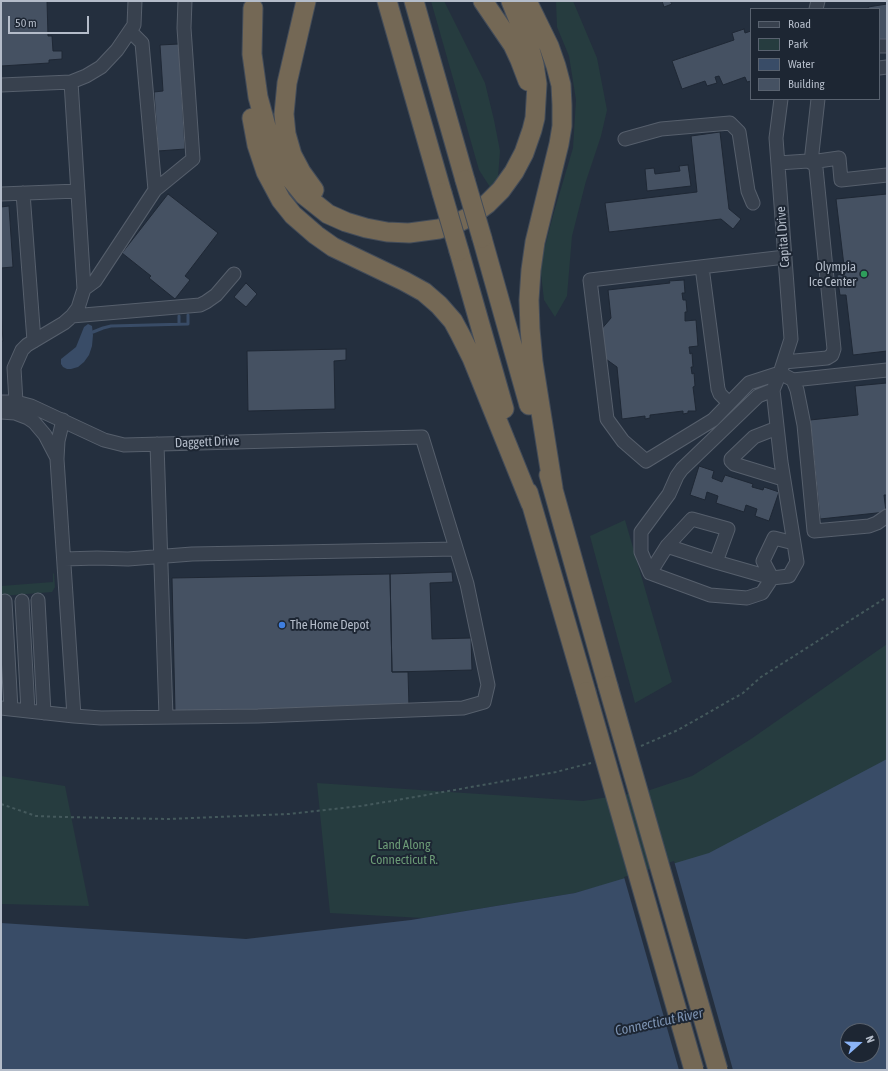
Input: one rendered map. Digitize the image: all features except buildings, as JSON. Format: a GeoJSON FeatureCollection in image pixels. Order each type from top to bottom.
{"type":"FeatureCollection","features":[{"type":"Feature","properties":{"kind":"highway"},"geometry":{"type":"LineString","coordinates":[[306,1],[285,93],[284,114],[290,150],[296,164],[306,180],[332,207],[357,222],[387,232]]}},
{"type":"Feature","properties":{"kind":"highway"},"geometry":{"type":"LineString","coordinates":[[387,1],[694,1070]]}},
{"type":"Feature","properties":{"kind":"highway"},"geometry":{"type":"LineString","coordinates":[[414,1],[718,1070]]}},
{"type":"Feature","properties":{"kind":"highway"},"geometry":{"type":"LineString","coordinates":[[483,1],[517,53],[524,69],[529,87],[531,108],[529,129],[523,153],[514,172]]}},
{"type":"Feature","properties":{"kind":"highway"},"geometry":{"type":"LineString","coordinates":[[253,4],[252,54],[255,83],[265,125],[273,150],[281,166],[304,195],[328,214],[356,226],[387,232],[409,233],[443,228],[463,220],[479,210],[502,190],[524,153],[532,130],[536,107],[537,84],[530,46],[511,1]]}},
{"type":"Feature","properties":{"kind":"highway"},"geometry":{"type":"LineString","coordinates":[[527,1],[547,42],[561,85],[562,126],[560,140],[535,242],[529,300],[531,348],[553,488]]}},
{"type":"Feature","properties":{"kind":"highway"},"geometry":{"type":"LineString","coordinates":[[253,4],[250,70],[252,112],[257,145],[270,181],[281,200],[293,215],[316,235],[342,252],[417,288],[434,301],[448,315],[457,327],[467,348],[531,504]]}},
{"type":"Feature","properties":{"kind":"street"},"geometry":{"type":"LineString","coordinates":[[1,85],[72,82],[101,67],[117,50],[134,25],[135,1]]}},
{"type":"Feature","properties":{"kind":"street"},"geometry":{"type":"LineString","coordinates":[[84,288],[95,281],[155,190],[193,159],[184,28],[185,1]]}},
{"type":"Feature","properties":{"kind":"street"},"geometry":{"type":"LineString","coordinates":[[130,31],[142,43],[155,190]]}},
{"type":"Feature","properties":{"kind":"street"},"geometry":{"type":"LineString","coordinates":[[16,402],[8,369],[22,350],[64,323],[72,316],[78,308],[84,288],[72,82]]}},
{"type":"Feature","properties":{"kind":"street","name":"Capital Drive"},"geometry":{"type":"LineString","coordinates":[[773,390],[791,339],[776,138],[781,100]]}},
{"type":"Feature","properties":{"kind":"street"},"geometry":{"type":"LineString","coordinates":[[785,257],[590,280],[607,420],[623,441],[646,461],[713,420],[749,383],[782,368],[827,358],[832,355],[834,350],[816,168],[811,162],[818,100]]}},
{"type":"Feature","properties":{"kind":"street"},"geometry":{"type":"LineString","coordinates":[[625,139],[661,129],[730,123],[739,132],[748,191],[753,203]]}},
{"type":"Feature","properties":{"kind":"street"},"geometry":{"type":"LineString","coordinates":[[778,164],[811,162],[839,158],[841,180],[887,175]]}},
{"type":"Feature","properties":{"kind":"street"},"geometry":{"type":"LineString","coordinates":[[1,194],[78,190]]}},
{"type":"Feature","properties":{"kind":"street"},"geometry":{"type":"LineString","coordinates":[[23,193],[34,341]]}},
{"type":"Feature","properties":{"kind":"street"},"geometry":{"type":"LineString","coordinates":[[702,267],[718,389],[720,394],[730,403]]}},
{"type":"Feature","properties":{"kind":"street"},"geometry":{"type":"LineString","coordinates":[[72,316],[200,305],[216,295],[234,274]]}},
{"type":"Feature","properties":{"kind":"street"},"geometry":{"type":"LineString","coordinates":[[782,368],[793,380],[797,390],[804,425],[814,531],[869,526],[877,523],[887,516]]}},
{"type":"Feature","properties":{"kind":"street"},"geometry":{"type":"LineString","coordinates":[[793,380],[887,370]]}},
{"type":"Feature","properties":{"kind":"street"},"geometry":{"type":"LineString","coordinates":[[667,546],[772,578],[789,576],[797,562],[783,478],[773,390],[758,396],[682,469],[677,476],[669,494],[641,532],[641,552],[650,573],[710,595],[748,598],[762,593],[772,578]]}},
{"type":"Feature","properties":{"kind":"street","name":"Daggett Drive"},"geometry":{"type":"LineString","coordinates":[[1,402],[16,402],[31,406],[111,442],[124,444],[422,436],[456,549]]}},
{"type":"Feature","properties":{"kind":"street"},"geometry":{"type":"LineString","coordinates":[[1,412],[15,413],[34,422],[45,435],[57,459]]}},
{"type":"Feature","properties":{"kind":"street"},"geometry":{"type":"LineString","coordinates":[[63,420],[57,446],[57,459],[74,716]]}},
{"type":"Feature","properties":{"kind":"street"},"geometry":{"type":"LineString","coordinates":[[777,428],[754,437],[731,459],[734,464],[783,478]]}},
{"type":"Feature","properties":{"kind":"street"},"geometry":{"type":"LineString","coordinates":[[157,444],[166,717]]}},
{"type":"Feature","properties":{"kind":"street"},"geometry":{"type":"LineString","coordinates":[[650,573],[667,546],[692,519],[728,529],[716,562]]}},
{"type":"Feature","properties":{"kind":"street"},"geometry":{"type":"LineString","coordinates":[[772,578],[763,561],[774,538],[794,543]]}},
{"type":"Feature","properties":{"kind":"street"},"geometry":{"type":"LineString","coordinates":[[21,710],[101,718],[258,716],[463,708],[484,702],[488,685],[467,584],[456,549],[192,554],[128,559],[97,558],[64,560]]}},
{"type":"Feature","properties":{"kind":"street"},"geometry":{"type":"LineString","coordinates":[[21,710],[22,600],[21,710]]}},
{"type":"Feature","properties":{"kind":"street"},"geometry":{"type":"LineString","coordinates":[[1,656],[21,710]]}},
{"type":"Feature","properties":{"kind":"path"},"geometry":{"type":"LineString","coordinates":[[639,747],[678,730],[743,693],[761,677],[887,597]]}},
{"type":"Feature","properties":{"kind":"path"},"geometry":{"type":"LineString","coordinates":[[1,804],[36,816],[63,817],[168,819],[289,814],[392,801],[563,770],[583,766],[597,761]]}},
{"type":"Feature","properties":{"kind":"green space"},"geometry":{"type":"Polygon","coordinates":[[[431,1],[444,1],[485,83],[500,151],[498,177],[490,187],[479,170],[431,1]]]}},
{"type":"Feature","properties":{"kind":"green space"},"geometry":{"type":"Polygon","coordinates":[[[556,1],[573,1],[597,58],[607,110],[601,136],[586,181],[572,236],[567,296],[555,317],[544,300],[540,265],[573,148],[576,100],[569,56],[557,27],[556,1]]]}},
{"type":"Feature","properties":{"kind":"green space"},"geometry":{"type":"Polygon","coordinates":[[[625,520],[672,682],[635,703],[590,536],[625,520]]]}},
{"type":"Feature","properties":{"kind":"green space"},"geometry":{"type":"Polygon","coordinates":[[[54,573],[55,587],[52,592],[1,596],[1,586],[53,582],[54,573]]]}},
{"type":"Feature","properties":{"kind":"green space","name":"Land Along Connecticut R."},"geometry":{"type":"Polygon","coordinates":[[[887,644],[887,784],[826,825],[575,893],[423,918],[330,913],[317,783],[583,801],[647,791],[692,776],[751,739],[887,644]]]}},
{"type":"Feature","properties":{"kind":"green space"},"geometry":{"type":"Polygon","coordinates":[[[1,776],[65,786],[89,906],[1,904],[1,776]]]}},
{"type":"Feature","properties":{"kind":"water"},"geometry":{"type":"Polygon","coordinates":[[[88,324],[92,326],[93,335],[89,355],[78,367],[67,369],[63,367],[61,364],[61,359],[76,347],[84,327],[88,324]]]}},
{"type":"Feature","properties":{"kind":"water","name":"Connecticut River"},"geometry":{"type":"Polygon","coordinates":[[[887,759],[887,1070],[1,1070],[1,923],[246,939],[411,920],[575,893],[709,853],[887,759]]]}},
{"type":"Feature","properties":{"kind":"pier"},"geometry":{"type":"Polygon","coordinates":[[[674,861],[733,1070],[679,1070],[624,877],[674,861]]]}},
{"type":"Feature","properties":{"kind":"waterway"},"geometry":{"type":"LineString","coordinates":[[93,332],[111,326],[188,324],[188,315]]}},
{"type":"Feature","properties":{"kind":"waterway"},"geometry":{"type":"LineString","coordinates":[[179,316],[179,324]]}},
{"type":"Feature","properties":{"kind":"place","name":"Olympia Ice Center"},"geometry":{"type":"Point","coordinates":[864,274]}},
{"type":"Feature","properties":{"kind":"place","name":"The Home Depot"},"geometry":{"type":"Point","coordinates":[282,625]}}]}
